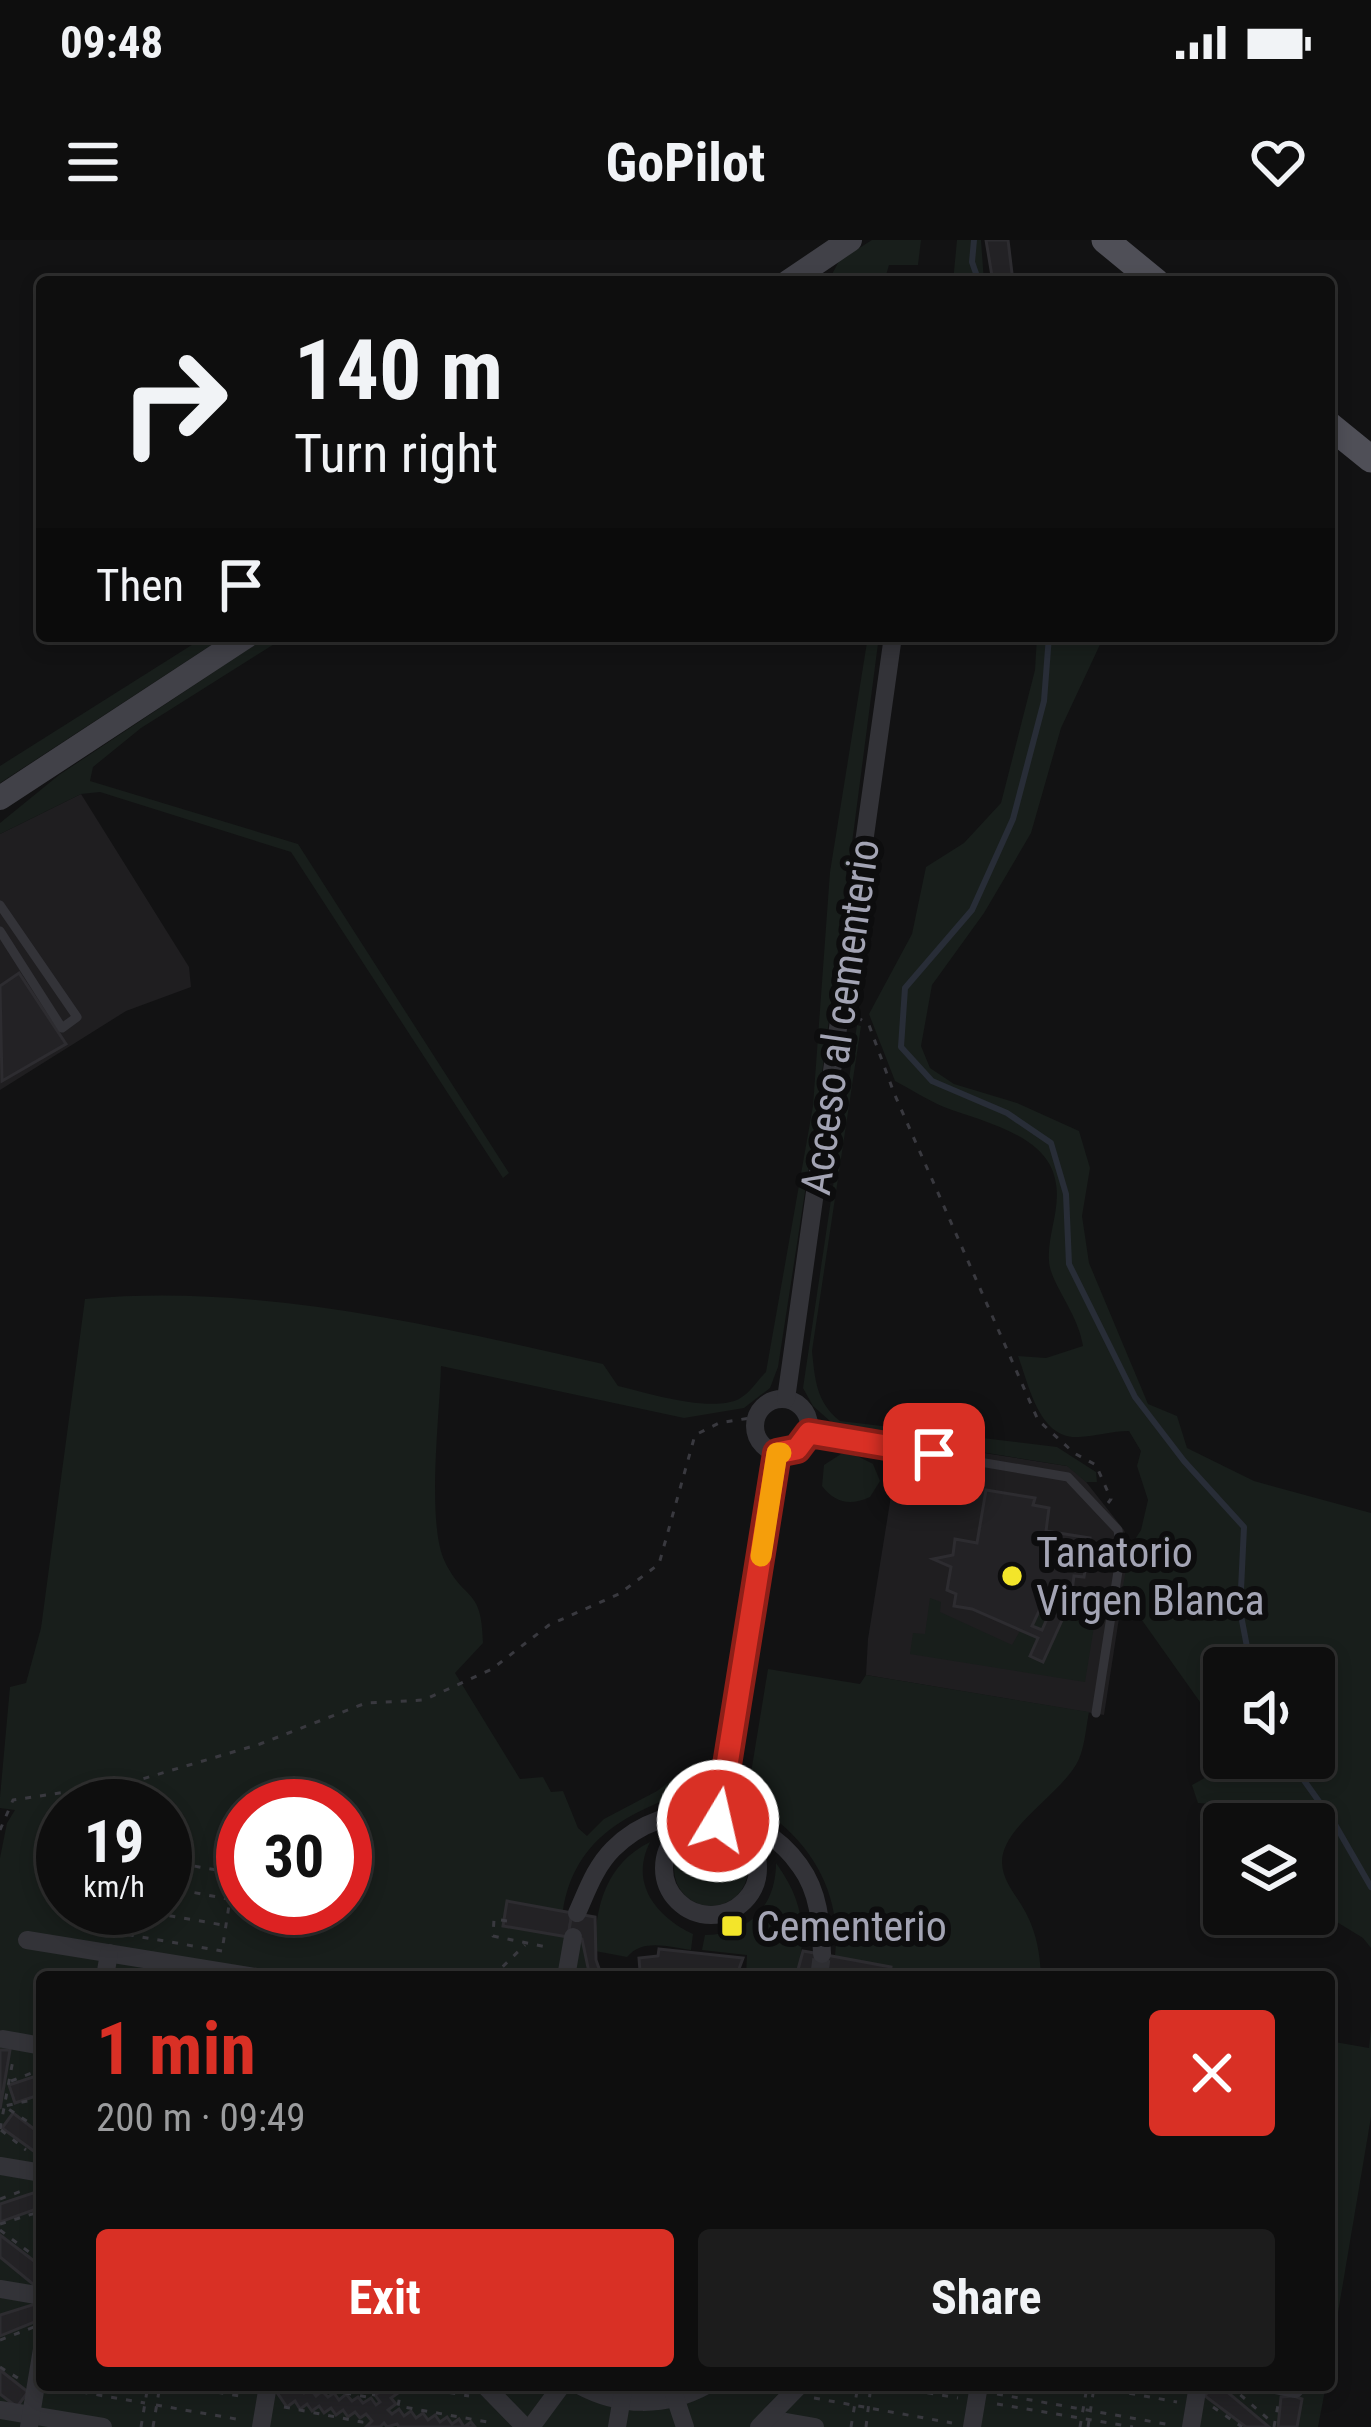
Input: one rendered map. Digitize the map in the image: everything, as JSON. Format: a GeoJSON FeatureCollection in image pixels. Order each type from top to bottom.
{"type":"FeatureCollection","features":[{"type":"Feature","properties":{"kind":"main road"},"geometry":{"type":"LineString","coordinates":[[1105,240],[1149,276]]}},
{"type":"Feature","properties":{"kind":"main road"},"geometry":{"type":"LineString","coordinates":[[797,276],[844,244]]}},
{"type":"Feature","properties":{"kind":"main road"},"geometry":{"type":"LineString","coordinates":[[1335,430],[1371,459]]}},
{"type":"Feature","properties":{"kind":"main road"},"geometry":{"type":"LineString","coordinates":[[0,797],[238,642]]}},
{"type":"Feature","properties":{"kind":"street"},"geometry":{"type":"LineString","coordinates":[[824,276],[844,244]]}},
{"type":"Feature","properties":{"kind":"street","name":"Acceso al cementerio"},"geometry":{"type":"LineString","coordinates":[[786,1399],[892,642]]}},
{"type":"Feature","properties":{"kind":"street"},"geometry":{"type":"LineString","coordinates":[[786,1399],[805,1411],[809,1433],[797,1449],[777,1453],[756,1436],[756,1417],[768,1402],[786,1399]]}},
{"type":"Feature","properties":{"kind":"street"},"geometry":{"type":"LineString","coordinates":[[718,1817],[777,1453]]}},
{"type":"Feature","properties":{"kind":"street"},"geometry":{"type":"LineString","coordinates":[[718,1817],[751,1842],[758,1859],[758,1878],[751,1895],[738,1908],[721,1915],[702,1915],[671,1895],[664,1878],[664,1859],[671,1842],[685,1828],[718,1817]]}},
{"type":"Feature","properties":{"kind":"street"},"geometry":{"type":"LineString","coordinates":[[577,1913],[614,1847],[643,1827],[670,1818],[737,1817],[799,1864],[818,1905],[821,1954]]}},
{"type":"Feature","properties":{"kind":"street"},"geometry":{"type":"LineString","coordinates":[[27,1940],[219,1971]]}},
{"type":"Feature","properties":{"kind":"street"},"geometry":{"type":"LineString","coordinates":[[567,1971],[572,1944]]}},
{"type":"Feature","properties":{"kind":"street"},"geometry":{"type":"LineString","coordinates":[[106,1971],[109,1953]]}},
{"type":"Feature","properties":{"kind":"street"},"geometry":{"type":"LineString","coordinates":[[10,2040],[36,2045]]}},
{"type":"Feature","properties":{"kind":"street"},"geometry":{"type":"LineString","coordinates":[[0,2166],[36,2173]]}},
{"type":"Feature","properties":{"kind":"street"},"geometry":{"type":"LineString","coordinates":[[0,2289],[36,2295]]}},
{"type":"Feature","properties":{"kind":"street"},"geometry":{"type":"LineString","coordinates":[[30,2421],[36,2377]]}},
{"type":"Feature","properties":{"kind":"street"},"geometry":{"type":"LineString","coordinates":[[494,2408],[528,2427],[557,2391]]}},
{"type":"Feature","properties":{"kind":"street"},"geometry":{"type":"LineString","coordinates":[[764,2423],[792,2391]]}},
{"type":"Feature","properties":{"kind":"street"},"geometry":{"type":"LineString","coordinates":[[617,2427],[623,2393],[673,2392],[685,2427]]}},
{"type":"Feature","properties":{"kind":"street"},"geometry":{"type":"LineString","coordinates":[[972,2427],[978,2392]]}},
{"type":"Feature","properties":{"kind":"street"},"geometry":{"type":"LineString","coordinates":[[1188,2427],[1197,2395]]}},
{"type":"Feature","properties":{"kind":"street"},"geometry":{"type":"LineString","coordinates":[[0,2410],[30,2421],[103,2427]]}},
{"type":"Feature","properties":{"kind":"street"},"geometry":{"type":"LineString","coordinates":[[764,2423],[815,2427]]}},
{"type":"Feature","properties":{"kind":"lane"},"geometry":{"type":"LineString","coordinates":[[0,905],[77,1017],[62,1028],[0,931]]}},
{"type":"Feature","properties":{"kind":"lane"},"geometry":{"type":"LineString","coordinates":[[809,1433],[1068,1478],[1118,1531],[1121,1552],[1096,1713]]}},
{"type":"Feature","properties":{"kind":"path"},"geometry":{"type":"LineString","coordinates":[[841,1005],[869,1025],[894,1094],[1038,1420],[1074,1453],[1096,1465],[1111,1499],[1100,1511]]}},
{"type":"Feature","properties":{"kind":"path"},"geometry":{"type":"LineString","coordinates":[[0,1830],[13,1800],[28,1795],[132,1782],[260,1744],[366,1703],[424,1700],[492,1669],[549,1625],[620,1594],[659,1564],[695,1436],[719,1423],[756,1417]]}},
{"type":"Feature","properties":{"kind":"path"},"geometry":{"type":"LineString","coordinates":[[508,1921],[494,1919],[493,1936],[526,1944],[572,1944]]}},
{"type":"Feature","properties":{"kind":"path"},"geometry":{"type":"LineString","coordinates":[[129,1935],[222,1951],[225,1935]]}},
{"type":"Feature","properties":{"kind":"path"},"geometry":{"type":"LineString","coordinates":[[498,1971],[526,1944]]}},
{"type":"Feature","properties":{"kind":"path"},"geometry":{"type":"LineString","coordinates":[[10,2040],[0,2130],[28,2151]]}},
{"type":"Feature","properties":{"kind":"path"},"geometry":{"type":"LineString","coordinates":[[9,2081],[36,2071]]}},
{"type":"Feature","properties":{"kind":"path"},"geometry":{"type":"LineString","coordinates":[[4,2106],[36,2099]]}},
{"type":"Feature","properties":{"kind":"path"},"geometry":{"type":"LineString","coordinates":[[4,2106],[36,2127]]}},
{"type":"Feature","properties":{"kind":"path"},"geometry":{"type":"LineString","coordinates":[[0,2198],[36,2185]]}},
{"type":"Feature","properties":{"kind":"path"},"geometry":{"type":"LineString","coordinates":[[36,2213],[0,2227],[36,2257]]}},
{"type":"Feature","properties":{"kind":"path"},"geometry":{"type":"LineString","coordinates":[[0,2339],[36,2326]]}},
{"type":"Feature","properties":{"kind":"path"},"geometry":{"type":"LineString","coordinates":[[0,2367],[34,2386]]}},
{"type":"Feature","properties":{"kind":"path"},"geometry":{"type":"LineString","coordinates":[[67,2391],[145,2403]]}},
{"type":"Feature","properties":{"kind":"path"},"geometry":{"type":"LineString","coordinates":[[140,2427],[147,2391]]}},
{"type":"Feature","properties":{"kind":"path"},"geometry":{"type":"LineString","coordinates":[[153,2427],[159,2391]]}},
{"type":"Feature","properties":{"kind":"path"},"geometry":{"type":"LineString","coordinates":[[197,2391],[264,2408],[362,2422],[362,2427]]}},
{"type":"Feature","properties":{"kind":"path"},"geometry":{"type":"LineString","coordinates":[[334,2391],[373,2398],[374,2391]]}},
{"type":"Feature","properties":{"kind":"path"},"geometry":{"type":"LineString","coordinates":[[402,2391],[398,2406],[494,2408]]}},
{"type":"Feature","properties":{"kind":"path"},"geometry":{"type":"LineString","coordinates":[[427,2391],[494,2408]]}},
{"type":"Feature","properties":{"kind":"path"},"geometry":{"type":"LineString","coordinates":[[802,2391],[810,2398],[855,2408],[972,2427]]}},
{"type":"Feature","properties":{"kind":"path"},"geometry":{"type":"LineString","coordinates":[[851,2427],[857,2391]]}},
{"type":"Feature","properties":{"kind":"path"},"geometry":{"type":"LineString","coordinates":[[866,2427],[870,2391]]}},
{"type":"Feature","properties":{"kind":"path"},"geometry":{"type":"LineString","coordinates":[[1080,2427],[1088,2391]]}},
{"type":"Feature","properties":{"kind":"path"},"geometry":{"type":"LineString","coordinates":[[1088,2427],[1090,2391]]}},
{"type":"Feature","properties":{"kind":"path"},"geometry":{"type":"LineString","coordinates":[[1154,2391],[1197,2395],[1242,2427]]}},
{"type":"Feature","properties":{"kind":"path"},"geometry":{"type":"LineString","coordinates":[[1235,2391],[1274,2426],[1283,2391]]}},
{"type":"Feature","properties":{"kind":"path"},"geometry":{"type":"LineString","coordinates":[[978,2392],[1188,2427]]}},
{"type":"Feature","properties":{"kind":"path"},"geometry":{"type":"LineString","coordinates":[[978,2392],[1133,2427]]}},
{"type":"Feature","properties":{"kind":"path"},"geometry":{"type":"LineString","coordinates":[[156,2405],[264,2408]]}},
{"type":"Feature","properties":{"kind":"shaded area"},"geometry":{"type":"Polygon","coordinates":[[[872,240],[921,240],[918,265],[889,265],[886,276],[831,276],[839,261],[872,240]]]}},
{"type":"Feature","properties":{"kind":"shaded area"},"geometry":{"type":"Polygon","coordinates":[[[957,240],[981,240],[984,276],[954,276],[957,240]]]}},
{"type":"Feature","properties":{"kind":"shaded area"},"geometry":{"type":"Polygon","coordinates":[[[196,642],[216,642],[0,783],[0,766],[196,642]]]}},
{"type":"Feature","properties":{"kind":"shaded area"},"geometry":{"type":"Polygon","coordinates":[[[259,642],[277,642],[141,728],[93,767],[90,781],[298,844],[509,1173],[503,1178],[291,852],[100,792],[81,794],[0,834],[0,823],[59,775],[259,642]]]}},
{"type":"Feature","properties":{"kind":"shaded area"},"geometry":{"type":"Polygon","coordinates":[[[867,642],[878,642],[815,1127],[778,1367],[770,1388],[744,1408],[684,1418],[441,1366],[435,1495],[439,1544],[452,1575],[476,1603],[483,1643],[455,1673],[520,1779],[543,1777],[551,1792],[563,1791],[578,1828],[587,1836],[604,1819],[657,1791],[693,1764],[702,1764],[698,1783],[608,1831],[579,1864],[563,1910],[583,1915],[589,1971],[36,1971],[36,2391],[1325,2391],[1318,2427],[0,2427],[0,1858],[7,1823],[15,1810],[0,1808],[0,1797],[10,1687],[26,1683],[41,1628],[85,1299],[216,1297],[346,1311],[603,1364],[618,1386],[696,1403],[739,1399],[766,1372],[813,1106],[830,872],[867,642]]]}},
{"type":"Feature","properties":{"kind":"shaded area"},"geometry":{"type":"Polygon","coordinates":[[[1037,642],[1101,642],[1061,728],[1031,833],[984,913],[932,985],[921,1046],[930,1068],[954,1084],[1017,1103],[1079,1131],[1090,1168],[1082,1216],[1089,1263],[1148,1404],[1177,1416],[1187,1448],[1254,1481],[1371,1513],[1371,1948],[1335,1921],[1335,1803],[1198,1803],[1192,1785],[1203,1779],[1335,1779],[1335,1647],[1203,1647],[1203,1706],[1122,1592],[1130,1547],[1141,1530],[1148,1500],[1137,1466],[1141,1451],[1129,1431],[1079,1437],[1054,1430],[1038,1408],[1018,1356],[1046,1358],[1083,1346],[1051,1270],[1057,1189],[1049,1164],[1010,1131],[944,1107],[895,1081],[869,1014],[912,934],[926,867],[964,843],[1001,803],[1035,670],[1037,642]]]}},
{"type":"Feature","properties":{"kind":"shaded area"},"geometry":{"type":"Polygon","coordinates":[[[81,794],[189,967],[191,987],[126,1011],[0,1090],[0,834],[81,794]]]}},
{"type":"Feature","properties":{"kind":"shaded area"},"geometry":{"type":"Polygon","coordinates":[[[857,1025],[861,1026],[812,1351],[821,1398],[840,1421],[1057,1447],[1096,1472],[1097,1482],[1086,1482],[1067,1466],[839,1429],[813,1406],[803,1388],[857,1025]]]}},
{"type":"Feature","properties":{"kind":"shaded area"},"geometry":{"type":"Polygon","coordinates":[[[900,1440],[1067,1466],[1079,1473],[1124,1530],[1130,1547],[1104,1715],[866,1675],[900,1440]]]}},
{"type":"Feature","properties":{"kind":"shaded area"},"geometry":{"type":"Polygon","coordinates":[[[841,1454],[873,1464],[880,1481],[870,1497],[843,1501],[822,1486],[824,1465],[841,1454]]]}},
{"type":"Feature","properties":{"kind":"shaded area"},"geometry":{"type":"Polygon","coordinates":[[[930,1598],[941,1602],[940,1612],[1012,1645],[1021,1629],[1038,1638],[1030,1656],[1042,1662],[1063,1618],[1050,1612],[1042,1630],[1033,1626],[1045,1598],[1095,1620],[1085,1682],[910,1654],[913,1633],[925,1634],[930,1598]]]}},
{"type":"Feature","properties":{"kind":"shaded area"},"geometry":{"type":"Polygon","coordinates":[[[768,1669],[860,1684],[866,1675],[1089,1712],[1081,1754],[1071,1772],[1004,1849],[1003,1870],[1033,1929],[1041,1971],[810,1971],[815,1953],[835,1956],[835,1918],[825,1882],[794,1836],[757,1805],[748,1791],[768,1669]]]}},
{"type":"Feature","properties":{"kind":"shaded area"},"geometry":{"type":"Polygon","coordinates":[[[711,1832],[737,1843],[748,1869],[737,1895],[711,1906],[685,1895],[674,1869],[685,1843],[711,1832]]]}},
{"type":"Feature","properties":{"kind":"shaded area"},"geometry":{"type":"Polygon","coordinates":[[[650,1842],[644,1857],[645,1885],[658,1908],[693,1934],[691,1950],[648,1946],[627,1957],[595,1951],[597,1918],[613,1874],[650,1842]]]}},
{"type":"Feature","properties":{"kind":"shaded area"},"geometry":{"type":"Polygon","coordinates":[[[776,1863],[801,1917],[797,1971],[746,1971],[747,1955],[702,1950],[705,1935],[734,1930],[757,1915],[775,1879],[776,1863]]]}},
{"type":"Feature","properties":{"kind":"shaded area"},"geometry":{"type":"Polygon","coordinates":[[[1371,2028],[1371,2117],[1335,2330],[1335,2042],[1369,2048],[1371,2028]]]}},
{"type":"Feature","properties":{"kind":"building"},"geometry":{"type":"Polygon","coordinates":[[[986,240],[1008,240],[1012,276],[992,276],[986,240]]]}},
{"type":"Feature","properties":{"kind":"building"},"geometry":{"type":"Polygon","coordinates":[[[19,973],[66,1044],[2,1081],[0,986],[19,973]]]}},
{"type":"Feature","properties":{"kind":"building","name":"Tanatorio Virgen Blanca"},"geometry":{"type":"Polygon","coordinates":[[[986,1490],[1035,1498],[1033,1505],[1049,1508],[1046,1531],[1090,1538],[1084,1577],[1074,1576],[1072,1591],[1084,1593],[1081,1614],[1045,1598],[1032,1626],[1042,1630],[1050,1612],[1063,1618],[1043,1662],[1030,1656],[1038,1638],[972,1609],[954,1606],[956,1594],[947,1590],[951,1567],[933,1559],[953,1555],[955,1539],[977,1543],[986,1490]]]}},
{"type":"Feature","properties":{"kind":"building"},"geometry":{"type":"Polygon","coordinates":[[[507,1901],[572,1913],[568,1937],[503,1926],[507,1901]]]}},
{"type":"Feature","properties":{"kind":"building"},"geometry":{"type":"Polygon","coordinates":[[[572,1913],[595,1917],[600,1971],[589,1971],[582,1939],[568,1936],[572,1913]]]}},
{"type":"Feature","properties":{"kind":"building"},"geometry":{"type":"Polygon","coordinates":[[[659,1949],[743,1958],[738,1971],[640,1971],[639,1958],[658,1956],[659,1949]]]}},
{"type":"Feature","properties":{"kind":"building"},"geometry":{"type":"Polygon","coordinates":[[[803,1951],[826,1955],[824,1971],[798,1971],[803,1951]]]}},
{"type":"Feature","properties":{"kind":"building"},"geometry":{"type":"Polygon","coordinates":[[[826,1955],[891,1967],[891,1971],[824,1971],[826,1955]]]}},
{"type":"Feature","properties":{"kind":"building"},"geometry":{"type":"Polygon","coordinates":[[[0,2050],[10,2050],[0,2109],[0,2050]]]}},
{"type":"Feature","properties":{"kind":"building"},"geometry":{"type":"Polygon","coordinates":[[[36,2076],[36,2096],[15,2103],[9,2085],[36,2076]]]}},
{"type":"Feature","properties":{"kind":"building"},"geometry":{"type":"Polygon","coordinates":[[[13,2113],[36,2130],[36,2153],[2,2128],[13,2113]]]}},
{"type":"Feature","properties":{"kind":"building"},"geometry":{"type":"Polygon","coordinates":[[[36,2192],[36,2209],[0,2222],[0,2204],[36,2192]]]}},
{"type":"Feature","properties":{"kind":"building"},"geometry":{"type":"Polygon","coordinates":[[[0,2235],[36,2262],[36,2287],[0,2257],[0,2235]]]}},
{"type":"Feature","properties":{"kind":"building"},"geometry":{"type":"Polygon","coordinates":[[[36,2306],[36,2321],[0,2336],[0,2315],[36,2306]]]}},
{"type":"Feature","properties":{"kind":"building"},"geometry":{"type":"Polygon","coordinates":[[[0,2370],[28,2392],[17,2407],[0,2394],[0,2370]]]}},
{"type":"Feature","properties":{"kind":"building"},"geometry":{"type":"Polygon","coordinates":[[[276,2391],[312,2391],[316,2396],[322,2391],[328,2397],[334,2393],[339,2400],[346,2394],[363,2403],[371,2398],[376,2405],[380,2402],[375,2395],[381,2391],[397,2391],[391,2398],[396,2404],[388,2410],[392,2414],[399,2409],[404,2416],[411,2411],[416,2418],[423,2413],[428,2420],[435,2415],[440,2422],[447,2417],[452,2424],[459,2419],[464,2427],[387,2427],[384,2423],[366,2427],[372,2421],[366,2414],[360,2418],[355,2412],[348,2417],[343,2410],[336,2415],[331,2408],[324,2413],[319,2406],[312,2411],[307,2404],[300,2409],[295,2401],[287,2407],[276,2391]]]}},
{"type":"Feature","properties":{"kind":"building"},"geometry":{"type":"Polygon","coordinates":[[[1208,2391],[1226,2391],[1269,2427],[1246,2427],[1205,2396],[1208,2391]]]}},
{"type":"Feature","properties":{"kind":"building"},"geometry":{"type":"Polygon","coordinates":[[[1281,2397],[1302,2399],[1297,2427],[1278,2427],[1281,2397]]]}},
{"type":"Feature","properties":{"kind":"waterway"},"geometry":{"type":"LineString","coordinates":[[974,240],[972,262],[977,276]]}},
{"type":"Feature","properties":{"kind":"waterway"},"geometry":{"type":"LineString","coordinates":[[1049,642],[1044,701],[1013,819],[972,910],[905,988],[901,1047],[932,1081],[1007,1113],[1051,1143],[1066,1194],[1069,1264],[1135,1397],[1244,1527],[1240,1610],[1247,1647]]}},
{"type":"Feature","properties":{"kind":"waterway"},"geometry":{"type":"LineString","coordinates":[[1303,1779],[1371,1887]]}},
{"type":"Feature","properties":{"kind":"tunnel"},"geometry":{"type":"LineString","coordinates":[[820,1971],[822,1954]]}},
{"type":"Feature","properties":{"kind":"slow traffic"},"geometry":{"type":"LineString","coordinates":[[761,1556],[777,1453],[781,1453]]}},
{"type":"Feature","properties":{"kind":"place","name":"Tanatorio Virgen Blanca"},"geometry":{"type":"Point","coordinates":[1012,1576]}},
{"type":"Feature","properties":{"kind":"place","name":"Cementerio"},"geometry":{"type":"Point","coordinates":[732,1926]}},
{"type":"Feature","properties":{"kind":"route"},"geometry":{"type":"LineString","coordinates":[[718,1821],[777,1453],[797,1449],[809,1433],[934,1454]]}}]}
